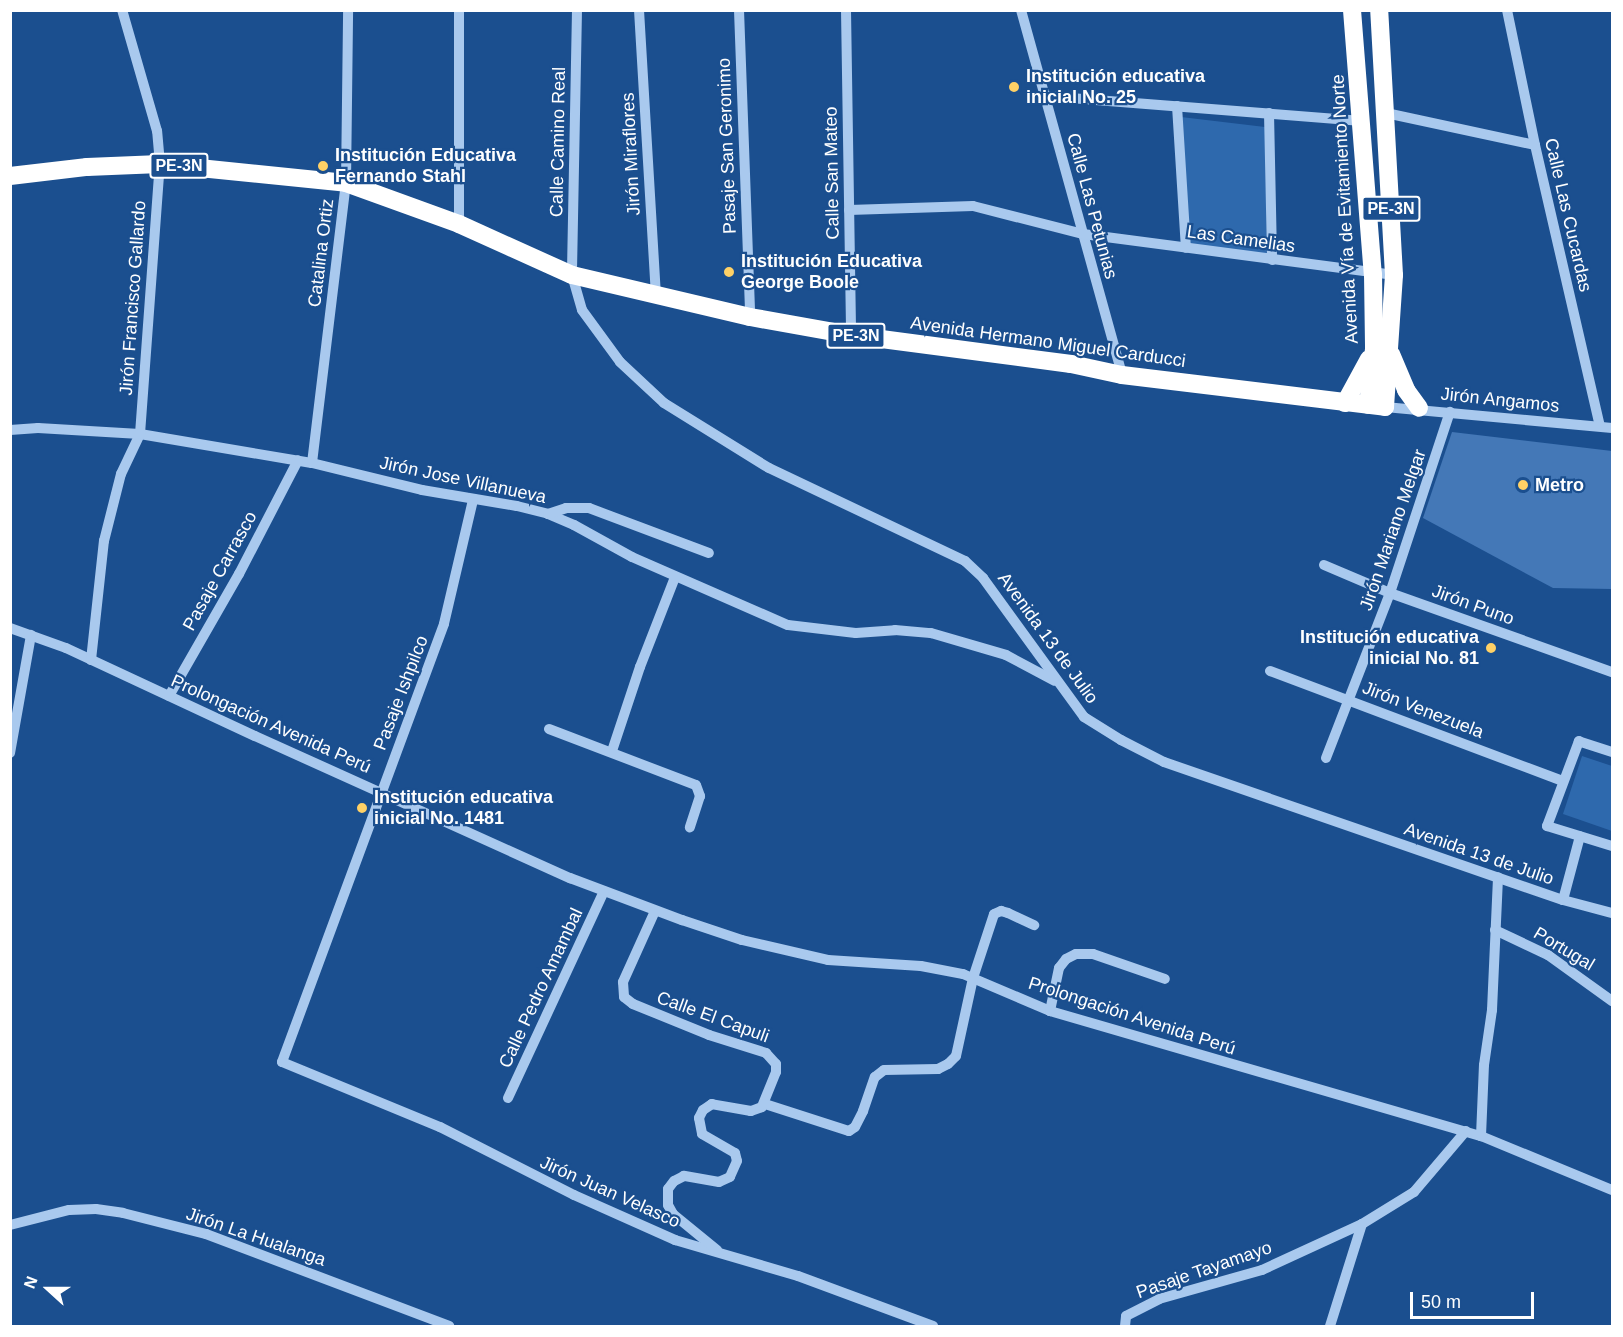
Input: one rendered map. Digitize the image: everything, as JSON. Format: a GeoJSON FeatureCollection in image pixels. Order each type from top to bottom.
{"type":"FeatureCollection","features":[{"type":"Feature","properties":{"kind":"highway","name":"Avenida Vía de Evitamiento Norte"},"geometry":{"type":"LineString","coordinates":[[1352,10],[1373,274],[1382,350]]}},
{"type":"Feature","properties":{"kind":"highway","name":"Avenida Vía de Evitamiento Norte"},"geometry":{"type":"LineString","coordinates":[[1377,406],[1382,350],[1394,275],[1379,10]]}},
{"type":"Feature","properties":{"kind":"highway","name":"Avenida Hermano Miguel Carducci"},"geometry":{"type":"LineString","coordinates":[[10,176],[87,167],[160,164],[346,183],[459,224],[572,275],[750,317],[851,335],[1071,364],[1122,375],[1377,406]]}},
{"type":"Feature","properties":{"kind":"highway"},"geometry":{"type":"LineString","coordinates":[[1345,403],[1382,350],[1419,408]]}},
{"type":"Feature","properties":{"kind":"street","name":"Jirón Francisco Gallardo"},"geometry":{"type":"LineString","coordinates":[[122,10],[157,130],[160,164],[140,434]]}},
{"type":"Feature","properties":{"kind":"street","name":"Catalina Ortiz"},"geometry":{"type":"LineString","coordinates":[[312,463],[346,183],[348,10]]}},
{"type":"Feature","properties":{"kind":"street"},"geometry":{"type":"LineString","coordinates":[[459,10],[459,224]]}},
{"type":"Feature","properties":{"kind":"street","name":"Calle Camino Real"},"geometry":{"type":"LineString","coordinates":[[572,275],[577,10]]}},
{"type":"Feature","properties":{"kind":"street","name":"Jirón Miraflores"},"geometry":{"type":"LineString","coordinates":[[639,10],[656,296]]}},
{"type":"Feature","properties":{"kind":"street","name":"Pasaje San Geronimo"},"geometry":{"type":"LineString","coordinates":[[739,10],[750,317]]}},
{"type":"Feature","properties":{"kind":"street","name":"Calle San Mateo"},"geometry":{"type":"LineString","coordinates":[[846,10],[851,335]]}},
{"type":"Feature","properties":{"kind":"street","name":"Calle Las Petunias"},"geometry":{"type":"LineString","coordinates":[[1021,10],[1122,375]]}},
{"type":"Feature","properties":{"kind":"street","name":"Calle Las Cucardas"},"geometry":{"type":"LineString","coordinates":[[1507,10],[1535,145],[1600,426]]}},
{"type":"Feature","properties":{"kind":"street"},"geometry":{"type":"LineString","coordinates":[[1045,96],[1362,121]]}},
{"type":"Feature","properties":{"kind":"street"},"geometry":{"type":"LineString","coordinates":[[1177,106],[1185,248]]}},
{"type":"Feature","properties":{"kind":"street"},"geometry":{"type":"LineString","coordinates":[[1269,113],[1272,260]]}},
{"type":"Feature","properties":{"kind":"street"},"geometry":{"type":"LineString","coordinates":[[1386,114],[1535,145]]}},
{"type":"Feature","properties":{"kind":"street","name":"Las Camelias"},"geometry":{"type":"LineString","coordinates":[[849,210],[973,206],[1083,234],[1394,275]]}},
{"type":"Feature","properties":{"kind":"street","name":"Avenida 13 de Julio"},"geometry":{"type":"LineString","coordinates":[[572,275],[582,310],[607,345],[620,362],[664,403],[770,468],[965,561],[984,578],[1083,717],[1164,762],[1563,900],[1612,913]]}},
{"type":"Feature","properties":{"kind":"street","name":"Jirón Angamos"},"geometry":{"type":"LineString","coordinates":[[1377,406],[1419,408],[1612,428]]}},
{"type":"Feature","properties":{"kind":"street","name":"Jirón Mariano Melgar"},"geometry":{"type":"LineString","coordinates":[[1326,758],[1390,593],[1450,412]]}},
{"type":"Feature","properties":{"kind":"street","name":"Jirón Jose Villanueva"},"geometry":{"type":"LineString","coordinates":[[10,430],[38,428],[140,434],[298,460],[473,500],[548,514],[675,577],[788,625],[856,633],[895,630],[931,633],[1006,655],[1058,682]]}},
{"type":"Feature","properties":{"kind":"street"},"geometry":{"type":"LineString","coordinates":[[92,660],[104,541],[121,474],[140,434]]}},
{"type":"Feature","properties":{"kind":"street","name":"Pasaje Carrasco"},"geometry":{"type":"LineString","coordinates":[[169,696],[239,574],[298,460]]}},
{"type":"Feature","properties":{"kind":"street","name":"Pasaje Ishpilco"},"geometry":{"type":"LineString","coordinates":[[282,1062],[444,624],[473,500]]}},
{"type":"Feature","properties":{"kind":"street"},"geometry":{"type":"LineString","coordinates":[[548,514],[566,508],[589,508],[710,553]]}},
{"type":"Feature","properties":{"kind":"street","name":"Jirón Puno"},"geometry":{"type":"LineString","coordinates":[[1324,565],[1390,593],[1612,672]]}},
{"type":"Feature","properties":{"kind":"street"},"geometry":{"type":"LineString","coordinates":[[612,751],[640,667],[675,577]]}},
{"type":"Feature","properties":{"kind":"street","name":"Prolongación Avenida Perú"},"geometry":{"type":"LineString","coordinates":[[10,628],[92,660],[604,891],[655,911],[742,940],[828,960],[921,966],[973,978],[1050,1011],[1466,1131],[1612,1190]]}},
{"type":"Feature","properties":{"kind":"street"},"geometry":{"type":"LineString","coordinates":[[10,753],[31,636]]}},
{"type":"Feature","properties":{"kind":"street","name":"Jirón Venezuela"},"geometry":{"type":"LineString","coordinates":[[1270,671],[1350,699],[1563,781]]}},
{"type":"Feature","properties":{"kind":"street"},"geometry":{"type":"LineString","coordinates":[[549,729],[612,751],[696,785],[700,796],[690,827]]}},
{"type":"Feature","properties":{"kind":"street"},"geometry":{"type":"LineString","coordinates":[[1612,752],[1579,741],[1547,826],[1612,846]]}},
{"type":"Feature","properties":{"kind":"street"},"geometry":{"type":"LineString","coordinates":[[1563,900],[1580,836]]}},
{"type":"Feature","properties":{"kind":"street"},"geometry":{"type":"LineString","coordinates":[[1480,1136],[1484,1065],[1492,1010],[1498,877]]}},
{"type":"Feature","properties":{"kind":"street","name":"Calle Pedro Amambal"},"geometry":{"type":"LineString","coordinates":[[508,1098],[604,891]]}},
{"type":"Feature","properties":{"kind":"street","name":"Calle El Capuli"},"geometry":{"type":"LineString","coordinates":[[655,911],[624,982],[624,997],[633,1004],[698,1031],[771,1056],[776,1068],[765,1104]]}},
{"type":"Feature","properties":{"kind":"street"},"geometry":{"type":"LineString","coordinates":[[723,1253],[673,1214],[668,1205],[667,1195],[671,1185],[679,1178],[690,1176],[723,1181],[735,1169],[737,1161],[735,1153],[702,1134],[698,1123],[703,1110],[718,1103],[751,1111],[765,1104],[849,1131],[855,1127],[863,1111],[875,1077],[884,1070],[931,1070],[953,1061],[958,1051],[973,978],[994,914],[1001,911],[1034,925]]}},
{"type":"Feature","properties":{"kind":"street","name":"Portugal"},"geometry":{"type":"LineString","coordinates":[[1495,930],[1548,955],[1612,1001]]}},
{"type":"Feature","properties":{"kind":"street"},"geometry":{"type":"LineString","coordinates":[[1050,1011],[1059,968],[1066,959],[1076,954],[1093,954],[1165,979]]}},
{"type":"Feature","properties":{"kind":"street","name":"Jirón Juan Velasco"},"geometry":{"type":"LineString","coordinates":[[282,1062],[440,1127],[574,1195],[675,1240],[798,1276],[933,1326]]}},
{"type":"Feature","properties":{"kind":"street","name":"Pasaje Tayamayo"},"geometry":{"type":"LineString","coordinates":[[1125,1321],[1159,1299],[1262,1270],[1362,1224],[1414,1192],[1466,1131]]}},
{"type":"Feature","properties":{"kind":"street","name":"Jirón La Hualanga"},"geometry":{"type":"LineString","coordinates":[[10,1225],[69,1210],[96,1209],[123,1213],[206,1234],[449,1326]]}},
{"type":"Feature","properties":{"kind":"street"},"geometry":{"type":"LineString","coordinates":[[1330,1326],[1362,1224]]}},
{"type":"Feature","properties":{"kind":"shaded area"},"geometry":{"type":"Polygon","coordinates":[[[1181,117],[1265,127],[1267,257],[1187,245],[1181,117]]]}},
{"type":"Feature","properties":{"kind":"shaded area"},"geometry":{"type":"Polygon","coordinates":[[[1582,756],[1612,766],[1612,831],[1563,814],[1582,756]]]}},
{"type":"Feature","properties":{"kind":"building","name":"Metro"},"geometry":{"type":"Polygon","coordinates":[[[1452,432],[1612,451],[1612,589],[1553,588],[1423,518],[1452,432]]]}},
{"type":"Feature","properties":{"kind":"place","name":"Institución educativa inicial No. 25"},"geometry":{"type":"Point","coordinates":[1014,87]}},
{"type":"Feature","properties":{"kind":"place","name":"Institución Educativa Fernando Stahl"},"geometry":{"type":"Point","coordinates":[323,166]}},
{"type":"Feature","properties":{"kind":"place","name":"Institución Educativa George Boole"},"geometry":{"type":"Point","coordinates":[729,272]}},
{"type":"Feature","properties":{"kind":"place","name":"Metro"},"geometry":{"type":"Point","coordinates":[1523,485]}},
{"type":"Feature","properties":{"kind":"place","name":"Institución educativa inicial No. 81"},"geometry":{"type":"Point","coordinates":[1491,648]}},
{"type":"Feature","properties":{"kind":"place","name":"Institución educativa inicial No. 1481"},"geometry":{"type":"Point","coordinates":[362,808]}}]}
